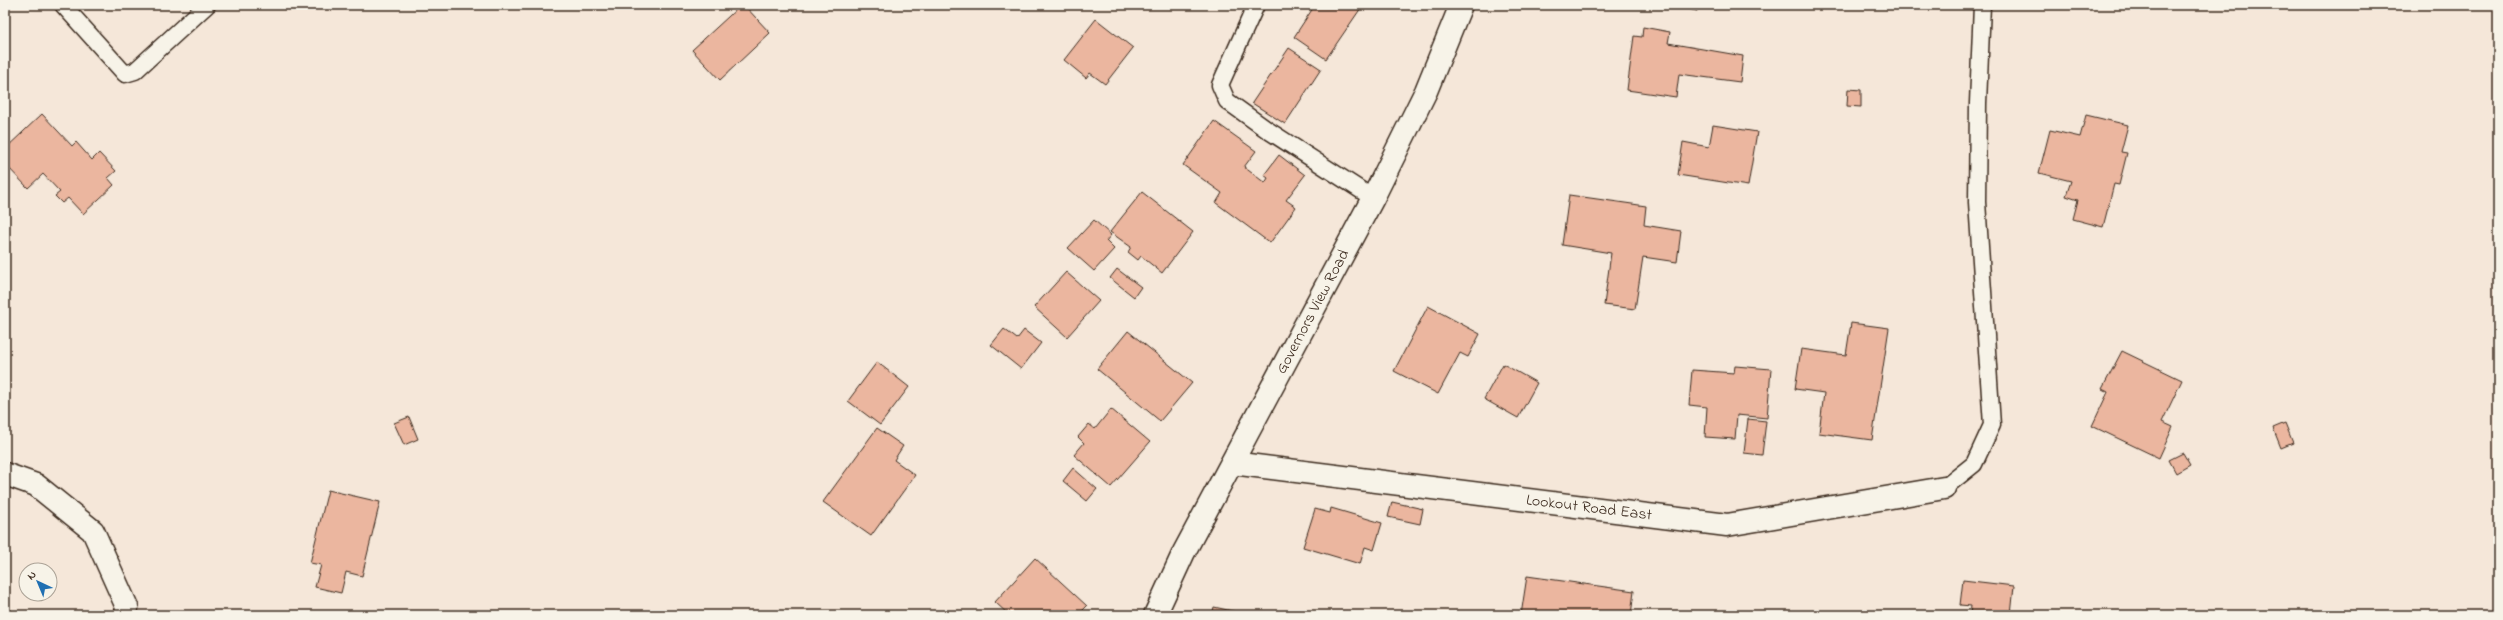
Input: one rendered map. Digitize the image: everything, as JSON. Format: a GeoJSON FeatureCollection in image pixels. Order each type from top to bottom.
{"type":"FeatureCollection","features":[{"type":"Feature","properties":{"kind":"street","name":"Governors View Road"},"geometry":{"type":"LineString","coordinates":[[1155,615],[1184,552],[1373,198],[1426,91],[1461,5]]}},
{"type":"Feature","properties":{"kind":"street","name":"Lookout Road East"},"geometry":{"type":"LineString","coordinates":[[1232,463],[1727,525],[1944,488]]}},
{"type":"Feature","properties":{"kind":"street"},"geometry":{"type":"LineString","coordinates":[[5,474],[36,485],[93,531],[127,608],[126,615]]}},
{"type":"Feature","properties":{"kind":"lane"},"geometry":{"type":"LineString","coordinates":[[63,5],[125,74],[135,71],[207,5]]}},
{"type":"Feature","properties":{"kind":"lane"},"geometry":{"type":"LineString","coordinates":[[1256,5],[1220,85],[1227,101],[1373,198]]}},
{"type":"Feature","properties":{"kind":"lane"},"geometry":{"type":"LineString","coordinates":[[1944,488],[1974,464],[1992,425],[1978,202],[1978,102],[1982,5]]}},
{"type":"Feature","properties":{"kind":"building"},"geometry":{"type":"Polygon","coordinates":[[[741,5],[744,5],[770,33],[720,80],[692,50],[741,5]]]}},
{"type":"Feature","properties":{"kind":"building"},"geometry":{"type":"Polygon","coordinates":[[[1315,5],[1363,5],[1326,59],[1294,37],[1315,5]]]}},
{"type":"Feature","properties":{"kind":"building"},"geometry":{"type":"Polygon","coordinates":[[[1669,5],[1699,5],[1697,11],[1669,5]]]}},
{"type":"Feature","properties":{"kind":"building"},"geometry":{"type":"Polygon","coordinates":[[[1096,19],[1133,48],[1105,84],[1090,73],[1086,78],[1064,60],[1096,19]]]}},
{"type":"Feature","properties":{"kind":"building"},"geometry":{"type":"Polygon","coordinates":[[[1643,27],[1670,32],[1668,43],[1743,56],[1740,82],[1679,74],[1676,97],[1627,90],[1634,36],[1642,37],[1643,27]]]}},
{"type":"Feature","properties":{"kind":"building"},"geometry":{"type":"Polygon","coordinates":[[[1289,48],[1321,69],[1285,124],[1252,103],[1289,48]]]}},
{"type":"Feature","properties":{"kind":"building"},"geometry":{"type":"Polygon","coordinates":[[[1848,89],[1861,90],[1861,107],[1847,106],[1848,89]]]}},
{"type":"Feature","properties":{"kind":"building"},"geometry":{"type":"Polygon","coordinates":[[[42,114],[72,146],[76,142],[92,160],[99,153],[116,171],[108,178],[114,185],[83,214],[68,198],[62,203],[55,196],[60,192],[43,174],[28,188],[5,164],[5,149],[42,114]]]}},
{"type":"Feature","properties":{"kind":"building"},"geometry":{"type":"Polygon","coordinates":[[[2086,115],[2128,125],[2121,152],[2127,153],[2119,185],[2114,184],[2103,227],[2073,219],[2078,200],[2066,196],[2071,181],[2039,173],[2050,130],[2080,137],[2086,115]]]}},
{"type":"Feature","properties":{"kind":"building"},"geometry":{"type":"Polygon","coordinates":[[[1214,121],[1256,151],[1244,167],[1265,183],[1268,178],[1264,175],[1279,155],[1305,175],[1286,200],[1296,207],[1270,243],[1216,203],[1222,193],[1183,165],[1214,121]]]}},
{"type":"Feature","properties":{"kind":"building"},"geometry":{"type":"Polygon","coordinates":[[[1713,125],[1757,132],[1748,186],[1678,175],[1683,142],[1709,147],[1713,125]]]}},
{"type":"Feature","properties":{"kind":"building"},"geometry":{"type":"Polygon","coordinates":[[[1142,192],[1193,232],[1162,273],[1141,256],[1138,260],[1128,252],[1131,247],[1110,232],[1142,192]]]}},
{"type":"Feature","properties":{"kind":"building"},"geometry":{"type":"Polygon","coordinates":[[[1569,195],[1646,206],[1644,225],[1681,231],[1677,262],[1643,257],[1635,309],[1604,305],[1611,253],[1562,245],[1569,195]]]}},
{"type":"Feature","properties":{"kind":"building"},"geometry":{"type":"Polygon","coordinates":[[[1094,220],[1111,235],[1106,241],[1114,249],[1094,271],[1068,248],[1094,220]]]}},
{"type":"Feature","properties":{"kind":"building"},"geometry":{"type":"Polygon","coordinates":[[[1117,269],[1141,287],[1134,297],[1110,278],[1117,269]]]}},
{"type":"Feature","properties":{"kind":"building"},"geometry":{"type":"Polygon","coordinates":[[[1066,272],[1099,301],[1067,337],[1034,307],[1066,272]]]}},
{"type":"Feature","properties":{"kind":"building"},"geometry":{"type":"Polygon","coordinates":[[[1428,306],[1480,334],[1468,357],[1460,353],[1438,394],[1394,371],[1428,306]]]}},
{"type":"Feature","properties":{"kind":"building"},"geometry":{"type":"Polygon","coordinates":[[[1851,323],[1889,328],[1872,440],[1819,433],[1824,393],[1795,389],[1801,349],[1846,355],[1851,323]]]}},
{"type":"Feature","properties":{"kind":"building"},"geometry":{"type":"Polygon","coordinates":[[[1004,329],[1017,339],[1024,330],[1041,343],[1021,369],[991,345],[1004,329]]]}},
{"type":"Feature","properties":{"kind":"building"},"geometry":{"type":"Polygon","coordinates":[[[1128,331],[1192,383],[1160,421],[1097,369],[1128,331]]]}},
{"type":"Feature","properties":{"kind":"building"},"geometry":{"type":"Polygon","coordinates":[[[2122,351],[2182,380],[2162,422],[2173,427],[2159,458],[2092,426],[2108,392],[2102,389],[2122,351]]]}},
{"type":"Feature","properties":{"kind":"building"},"geometry":{"type":"Polygon","coordinates":[[[877,362],[909,387],[880,425],[848,401],[877,362]]]}},
{"type":"Feature","properties":{"kind":"building"},"geometry":{"type":"Polygon","coordinates":[[[1503,364],[1537,383],[1518,418],[1484,399],[1503,364]]]}},
{"type":"Feature","properties":{"kind":"building"},"geometry":{"type":"Polygon","coordinates":[[[1735,366],[1771,369],[1767,418],[1737,415],[1735,439],[1705,437],[1707,407],[1689,405],[1692,370],[1734,373],[1735,366]]]}},
{"type":"Feature","properties":{"kind":"building"},"geometry":{"type":"Polygon","coordinates":[[[1111,409],[1150,442],[1111,487],[1074,455],[1084,443],[1078,437],[1089,424],[1095,429],[1111,409]]]}},
{"type":"Feature","properties":{"kind":"building"},"geometry":{"type":"Polygon","coordinates":[[[409,417],[418,439],[404,445],[394,423],[409,417]]]}},
{"type":"Feature","properties":{"kind":"building"},"geometry":{"type":"Polygon","coordinates":[[[1748,419],[1766,421],[1762,455],[1744,453],[1748,419]]]}},
{"type":"Feature","properties":{"kind":"building"},"geometry":{"type":"Polygon","coordinates":[[[2285,423],[2293,443],[2281,448],[2273,428],[2285,423]]]}},
{"type":"Feature","properties":{"kind":"building"},"geometry":{"type":"Polygon","coordinates":[[[877,428],[903,446],[894,460],[915,475],[871,536],[823,502],[877,428]]]}},
{"type":"Feature","properties":{"kind":"building"},"geometry":{"type":"Polygon","coordinates":[[[2183,453],[2190,465],[2176,473],[2169,460],[2183,453]]]}},
{"type":"Feature","properties":{"kind":"building"},"geometry":{"type":"Polygon","coordinates":[[[1073,468],[1097,489],[1087,501],[1063,481],[1073,468]]]}},
{"type":"Feature","properties":{"kind":"building"},"geometry":{"type":"Polygon","coordinates":[[[328,490],[380,502],[362,576],[346,572],[341,593],[315,587],[321,565],[310,563],[328,490]]]}},
{"type":"Feature","properties":{"kind":"building"},"geometry":{"type":"Polygon","coordinates":[[[1392,502],[1423,509],[1420,524],[1388,517],[1392,502]]]}},
{"type":"Feature","properties":{"kind":"building"},"geometry":{"type":"Polygon","coordinates":[[[1331,508],[1382,523],[1374,550],[1365,547],[1360,564],[1303,547],[1315,509],[1330,513],[1331,508]]]}},
{"type":"Feature","properties":{"kind":"building"},"geometry":{"type":"Polygon","coordinates":[[[1035,558],[1087,606],[1078,615],[1009,615],[995,602],[1035,558]]]}},
{"type":"Feature","properties":{"kind":"building"},"geometry":{"type":"Polygon","coordinates":[[[1527,576],[1634,591],[1631,615],[1521,615],[1527,576]]]}},
{"type":"Feature","properties":{"kind":"building"},"geometry":{"type":"Polygon","coordinates":[[[1963,580],[2014,586],[2011,615],[1970,615],[1971,606],[1960,605],[1963,580]]]}},
{"type":"Feature","properties":{"kind":"building"},"geometry":{"type":"Polygon","coordinates":[[[1214,607],[1246,614],[1246,615],[1212,615],[1214,607]]]}}]}
